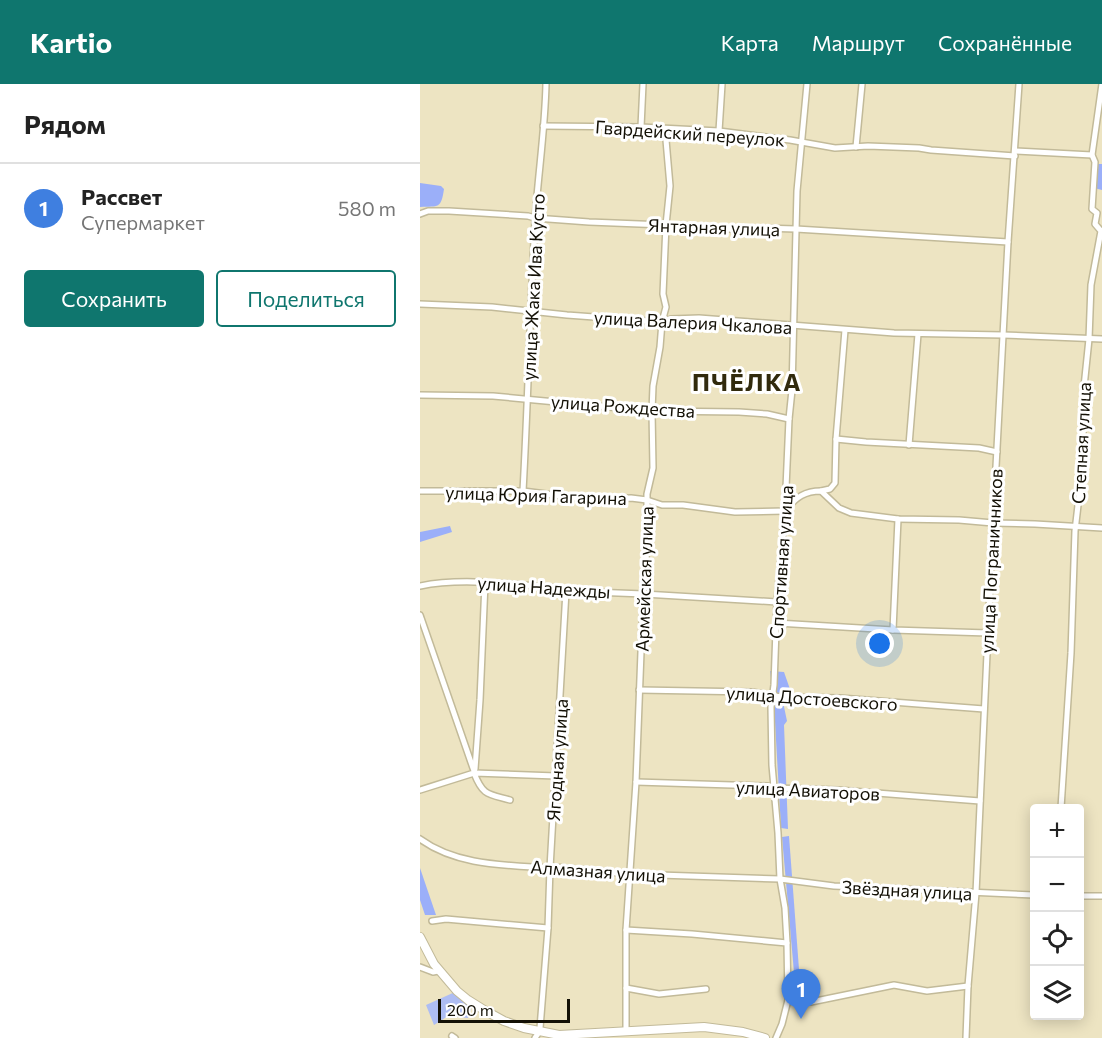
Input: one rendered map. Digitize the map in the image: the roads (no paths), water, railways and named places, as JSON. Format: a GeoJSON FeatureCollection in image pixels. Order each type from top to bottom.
{"type":"FeatureCollection","features":[{"type":"Feature","properties":{"kind":"street","name":"улица Жака Ива Кусто"},"geometry":{"type":"LineString","coordinates":[[523,491],[535,218],[546,84]]}},
{"type":"Feature","properties":{"kind":"street"},"geometry":{"type":"LineString","coordinates":[[641,127],[643,84]]}},
{"type":"Feature","properties":{"kind":"street"},"geometry":{"type":"LineString","coordinates":[[719,131],[722,84]]}},
{"type":"Feature","properties":{"kind":"street","name":"Спортивная улица"},"geometry":{"type":"LineString","coordinates":[[776,1038],[788,1000],[785,908],[780,879],[772,765],[771,707],[792,390],[798,191],[807,84]]}},
{"type":"Feature","properties":{"kind":"street"},"geometry":{"type":"LineString","coordinates":[[856,147],[862,84]]}},
{"type":"Feature","properties":{"kind":"street","name":"улица Пограничников"},"geometry":{"type":"LineString","coordinates":[[966,1038],[976,893],[1008,242],[1019,84]]}},
{"type":"Feature","properties":{"kind":"street","name":"Степная улица"},"geometry":{"type":"LineString","coordinates":[[1061,804],[1091,285],[1101,231],[1095,224],[1097,213],[1092,209],[1095,162],[1092,155],[1102,84]]}},
{"type":"Feature","properties":{"kind":"street","name":"Гвардейский переулок"},"geometry":{"type":"LineString","coordinates":[[543,126],[719,131],[835,148],[868,146],[1015,154],[1092,155]]}},
{"type":"Feature","properties":{"kind":"street","name":"Армейская улица"},"geometry":{"type":"LineString","coordinates":[[626,1032],[626,930],[636,782],[644,574],[647,549],[647,494],[652,468],[653,386],[666,307],[663,294],[670,186],[666,129]]}},
{"type":"Feature","properties":{"kind":"street","name":"Янтарная улица"},"geometry":{"type":"LineString","coordinates":[[420,214],[449,211],[589,222],[715,227],[737,230],[760,228],[1008,242]]}},
{"type":"Feature","properties":{"kind":"street","name":"улица Валерия Чкалова"},"geometry":{"type":"LineString","coordinates":[[420,304],[531,310],[662,322],[670,319],[699,318],[918,334],[1102,339]]}},
{"type":"Feature","properties":{"kind":"street"},"geometry":{"type":"LineString","coordinates":[[785,511],[801,495],[830,489],[835,483],[844,330]]}},
{"type":"Feature","properties":{"kind":"street"},"geometry":{"type":"LineString","coordinates":[[909,445],[918,334]]}},
{"type":"Feature","properties":{"kind":"street","name":"улица Рождества"},"geometry":{"type":"LineString","coordinates":[[420,395],[493,396],[652,411],[767,414],[789,419]]}},
{"type":"Feature","properties":{"kind":"street"},"geometry":{"type":"LineString","coordinates":[[836,440],[979,448],[997,452]]}},
{"type":"Feature","properties":{"kind":"street","name":"улица Юрия Гагарина"},"geometry":{"type":"LineString","coordinates":[[420,491],[523,491],[585,499],[631,498],[662,505],[683,505],[735,512],[785,511]]}},
{"type":"Feature","properties":{"kind":"street"},"geometry":{"type":"LineString","coordinates":[[821,491],[839,508],[851,513],[898,519],[1102,528]]}},
{"type":"Feature","properties":{"kind":"street"},"geometry":{"type":"LineString","coordinates":[[893,630],[898,519]]}},
{"type":"Feature","properties":{"kind":"street","name":"улица Надежды"},"geometry":{"type":"LineString","coordinates":[[420,586],[470,582],[560,588],[566,591],[777,602]]}},
{"type":"Feature","properties":{"kind":"street"},"geometry":{"type":"LineString","coordinates":[[474,772],[485,584]]}},
{"type":"Feature","properties":{"kind":"street","name":"Ягодная улица"},"geometry":{"type":"LineString","coordinates":[[537,1035],[548,928],[566,591]]}},
{"type":"Feature","properties":{"kind":"street"},"geometry":{"type":"LineString","coordinates":[[420,615],[479,786],[484,792],[510,800]]}},
{"type":"Feature","properties":{"kind":"street"},"geometry":{"type":"LineString","coordinates":[[777,623],[988,633]]}},
{"type":"Feature","properties":{"kind":"street","name":"улица Достоевского"},"geometry":{"type":"LineString","coordinates":[[639,690],[752,692],[781,698],[840,698],[984,709]]}},
{"type":"Feature","properties":{"kind":"street"},"geometry":{"type":"LineString","coordinates":[[420,790],[474,772],[556,777]]}},
{"type":"Feature","properties":{"kind":"street","name":"улица Авиаторов"},"geometry":{"type":"LineString","coordinates":[[636,782],[766,786],[869,794],[937,796],[980,801]]}},
{"type":"Feature","properties":{"kind":"street","name":"Алмазная улица"},"geometry":{"type":"LineString","coordinates":[[420,839],[446,854],[501,866],[555,867],[629,874],[780,879]]}},
{"type":"Feature","properties":{"kind":"street","name":"Звёздная улица"},"geometry":{"type":"LineString","coordinates":[[780,879],[834,886],[1030,895]]}},
{"type":"Feature","properties":{"kind":"street"},"geometry":{"type":"LineString","coordinates":[[1084,896],[1102,896]]}},
{"type":"Feature","properties":{"kind":"street"},"geometry":{"type":"LineString","coordinates":[[432,921],[446,919],[548,928]]}},
{"type":"Feature","properties":{"kind":"street"},"geometry":{"type":"LineString","coordinates":[[626,930],[692,933],[787,943]]}},
{"type":"Feature","properties":{"kind":"street"},"geometry":{"type":"LineString","coordinates":[[420,937],[438,970],[457,991],[484,1010],[537,1035],[704,1027],[737,1031],[765,1038]]}},
{"type":"Feature","properties":{"kind":"street"},"geometry":{"type":"LineString","coordinates":[[420,967],[433,972],[438,970]]}},
{"type":"Feature","properties":{"kind":"street"},"geometry":{"type":"LineString","coordinates":[[788,1000],[811,1002],[894,985],[927,991],[968,986]]}},
{"type":"Feature","properties":{"kind":"street"},"geometry":{"type":"LineString","coordinates":[[626,988],[659,994],[706,989]]}},
{"type":"Feature","properties":{"kind":"place","name":"Рассвет"},"geometry":{"type":"Point","coordinates":[801,1019]}},
{"type":"Feature","properties":{"kind":"district","name":"ПЧЁЛКА"},"geometry":{"type":"Point","coordinates":[747,381]}}]}
